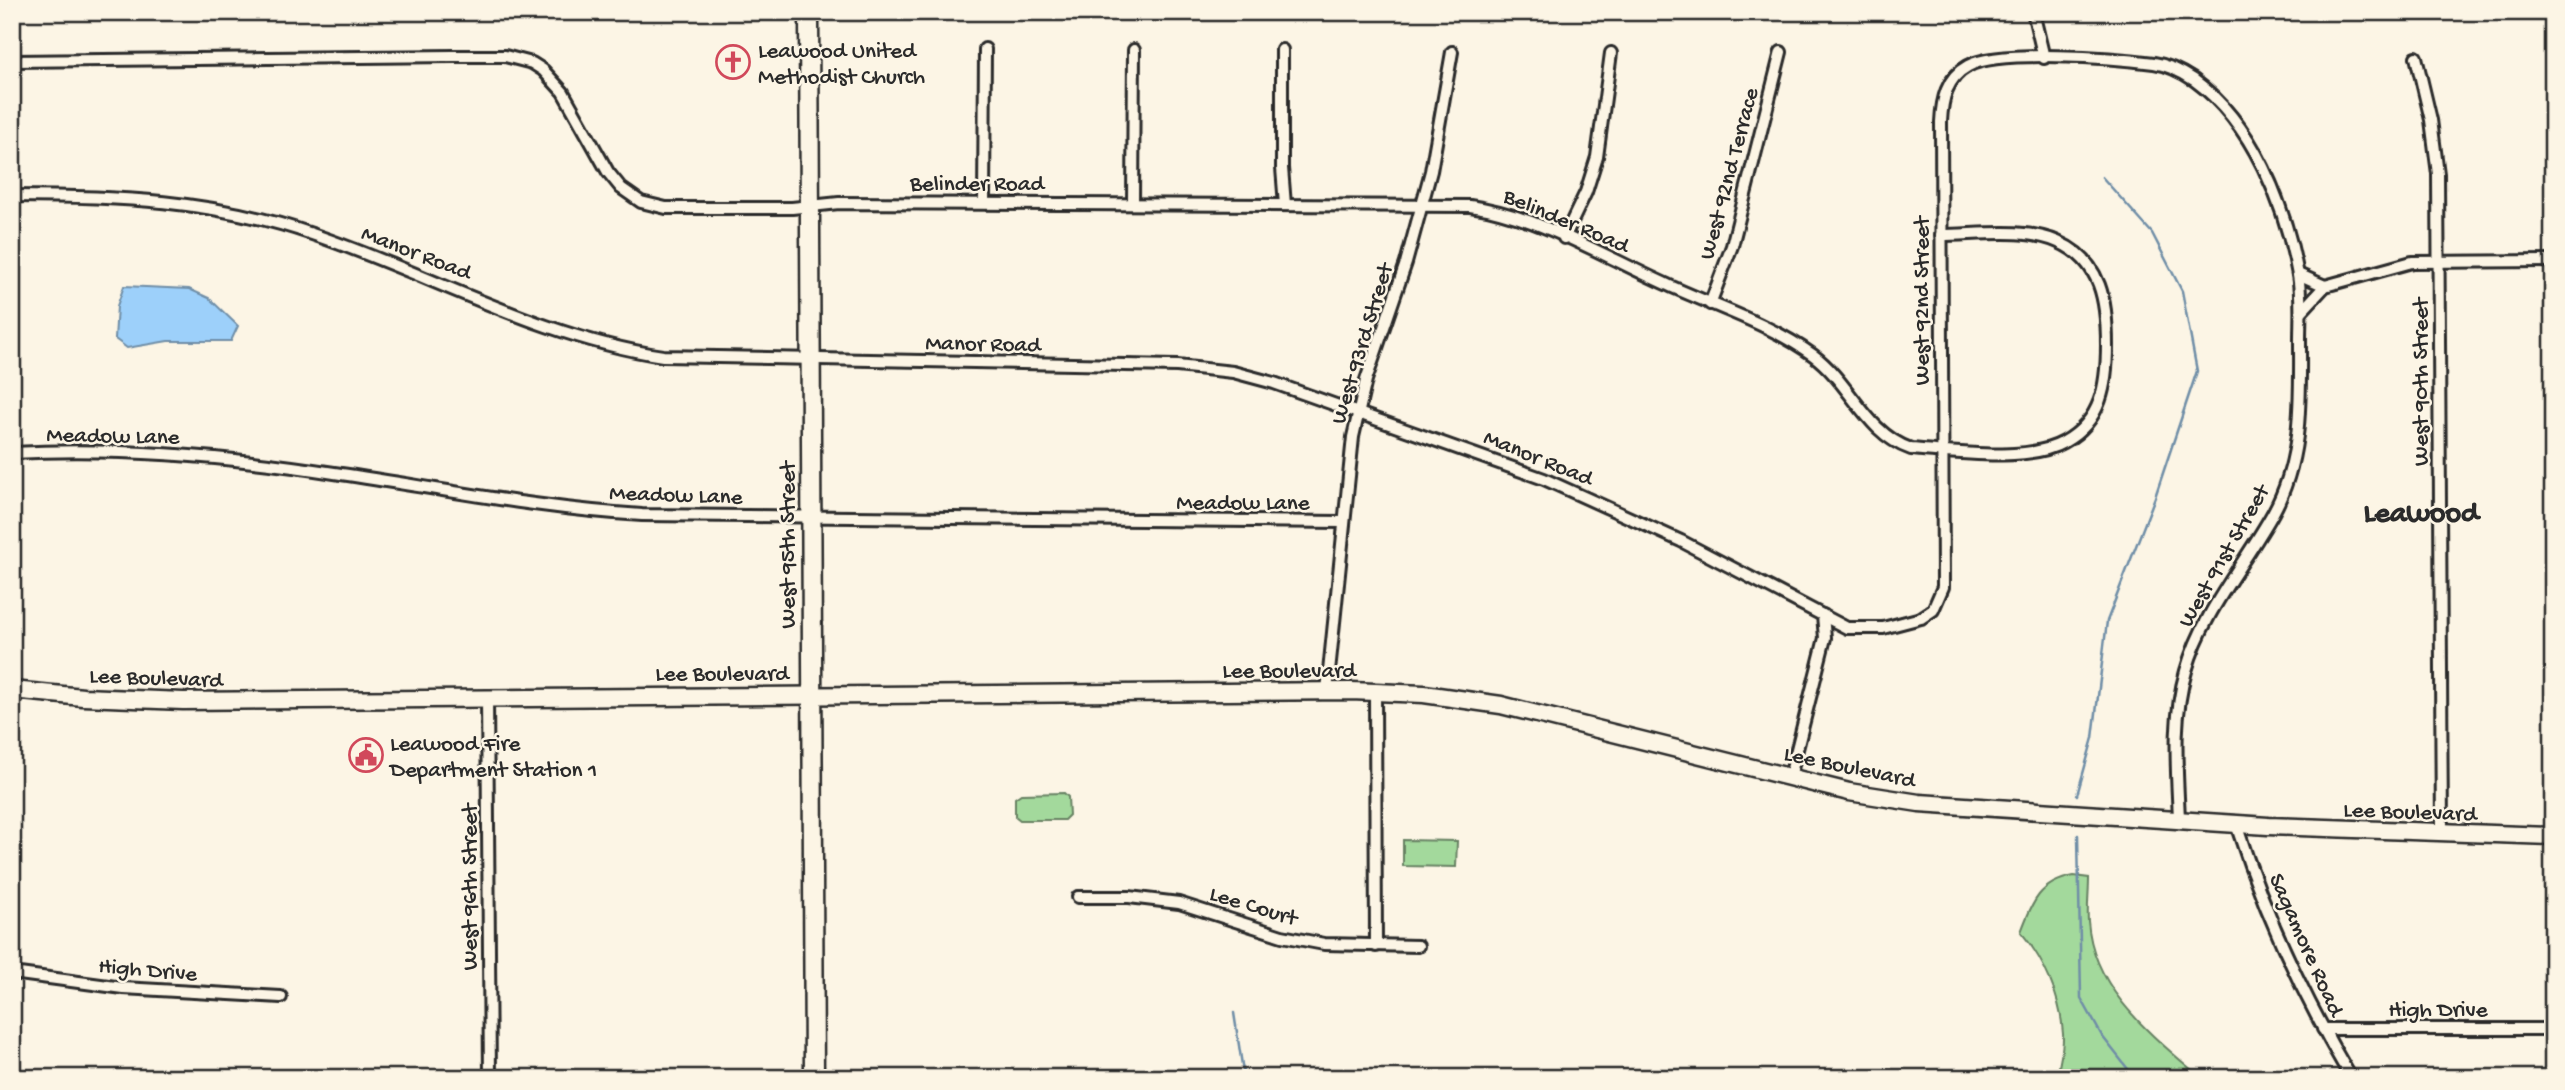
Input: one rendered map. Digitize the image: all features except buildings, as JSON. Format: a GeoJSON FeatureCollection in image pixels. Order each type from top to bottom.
{"type":"FeatureCollection","features":[{"type":"Feature","properties":{"kind":"main road","name":"West 95th Street"},"geometry":{"type":"LineString","coordinates":[[810,12],[814,1078]]}},
{"type":"Feature","properties":{"kind":"street"},"geometry":{"type":"LineString","coordinates":[[2033,12],[2044,58]]}},
{"type":"Feature","properties":{"kind":"street"},"geometry":{"type":"LineString","coordinates":[[984,204],[985,49]]}},
{"type":"Feature","properties":{"kind":"street"},"geometry":{"type":"LineString","coordinates":[[1133,204],[1134,50]]}},
{"type":"Feature","properties":{"kind":"street"},"geometry":{"type":"LineString","coordinates":[[1282,50],[1282,168],[1285,205]]}},
{"type":"Feature","properties":{"kind":"street","name":"West 93rd Street"},"geometry":{"type":"LineString","coordinates":[[1327,691],[1343,522],[1359,412],[1422,205],[1451,52]]}},
{"type":"Feature","properties":{"kind":"street"},"geometry":{"type":"LineString","coordinates":[[1564,238],[1595,167],[1611,52]]}},
{"type":"Feature","properties":{"kind":"street","name":"West 92nd Terrace"},"geometry":{"type":"LineString","coordinates":[[1710,304],[1732,246],[1780,52]]}},
{"type":"Feature","properties":{"kind":"street","name":"Belinder Road"},"geometry":{"type":"LineString","coordinates":[[12,61],[439,56],[518,58],[552,77],[608,172],[621,188],[641,202],[666,208],[810,206],[839,203],[1422,205],[1493,209],[1564,238],[1774,333],[1814,356],[1888,439],[1912,449],[1942,451],[2027,452],[2054,447],[2074,435],[2090,419],[2103,394],[2106,380],[2106,317],[2102,287],[2093,271],[2070,249],[2039,236],[1941,235]]}},
{"type":"Feature","properties":{"kind":"street","name":"West 90th Street"},"geometry":{"type":"LineString","coordinates":[[2416,57],[2436,152],[2442,834]]}},
{"type":"Feature","properties":{"kind":"street","name":"West 92nd Street"},"geometry":{"type":"LineString","coordinates":[[1923,617],[1934,610],[1943,587],[1942,108],[1950,83],[1967,66],[1979,61],[2044,58]]}},
{"type":"Feature","properties":{"kind":"street","name":"West 91st Street"},"geometry":{"type":"LineString","coordinates":[[2044,58],[2155,63],[2181,72],[2211,95],[2241,130],[2257,157],[2273,191],[2298,274],[2301,312],[2300,421],[2284,491],[2206,623],[2186,670],[2177,721],[2179,819]]}},
{"type":"Feature","properties":{"kind":"street","name":"Manor Road"},"geometry":{"type":"LineString","coordinates":[[12,196],[148,199],[214,209],[311,233],[538,321],[632,352],[700,359],[1208,368],[1273,383],[1359,412],[1473,452],[1580,495],[1681,541],[1847,628],[1883,628],[1923,617]]}},
{"type":"Feature","properties":{"kind":"street"},"geometry":{"type":"LineString","coordinates":[[2301,312],[2325,286],[2412,262],[2553,261]]}},
{"type":"Feature","properties":{"kind":"street"},"geometry":{"type":"LineString","coordinates":[[2298,274],[2325,286]]}},
{"type":"Feature","properties":{"kind":"street","name":"Meadow Lane"},"geometry":{"type":"LineString","coordinates":[[12,453],[135,453],[261,463],[612,513],[1343,522]]}},
{"type":"Feature","properties":{"kind":"street"},"geometry":{"type":"LineString","coordinates":[[1790,777],[1825,638],[1823,615]]}},
{"type":"Feature","properties":{"kind":"street"},"geometry":{"type":"LineString","coordinates":[[1825,638],[1847,628]]}},
{"type":"Feature","properties":{"kind":"street","name":"Lee Boulevard"},"geometry":{"type":"LineString","coordinates":[[12,690],[83,697],[183,701],[487,696],[1327,691],[1436,695],[1501,705],[1849,792],[1919,803],[2236,824],[2442,834],[2553,836]]}},
{"type":"Feature","properties":{"kind":"street"},"geometry":{"type":"LineString","coordinates":[[1375,692],[1376,946]]}},
{"type":"Feature","properties":{"kind":"street","name":"West 96th Street"},"geometry":{"type":"LineString","coordinates":[[487,696],[490,1078]]}},
{"type":"Feature","properties":{"kind":"street","name":"Sagamore Road"},"geometry":{"type":"LineString","coordinates":[[2236,824],[2252,871],[2323,1030],[2351,1078]]}},
{"type":"Feature","properties":{"kind":"street","name":"Lee Court"},"geometry":{"type":"LineString","coordinates":[[1078,897],[1129,897],[1179,903],[1282,936],[1324,944],[1419,946]]}},
{"type":"Feature","properties":{"kind":"street","name":"High Drive"},"geometry":{"type":"LineString","coordinates":[[12,973],[123,988],[281,997]]}},
{"type":"Feature","properties":{"kind":"street","name":"High Drive"},"geometry":{"type":"LineString","coordinates":[[2323,1030],[2553,1029]]}},
{"type":"Feature","properties":{"kind":"green space"},"geometry":{"type":"Polygon","coordinates":[[[1064,793],[1068,797],[1069,815],[1064,820],[1020,820],[1015,816],[1015,798],[1021,794],[1064,793]]]}},
{"type":"Feature","properties":{"kind":"green space"},"geometry":{"type":"Polygon","coordinates":[[[1403,840],[1457,841],[1456,867],[1403,866],[1403,840]]]}},
{"type":"Feature","properties":{"kind":"green space"},"geometry":{"type":"Polygon","coordinates":[[[2074,876],[2089,878],[2088,921],[2092,946],[2113,990],[2145,1028],[2201,1078],[2057,1078],[2063,1039],[2059,1006],[2044,967],[2021,932],[2029,911],[2045,888],[2074,876]]]}},
{"type":"Feature","properties":{"kind":"water"},"geometry":{"type":"Polygon","coordinates":[[[124,286],[189,289],[209,298],[238,326],[231,341],[168,341],[127,348],[115,339],[117,306],[124,286]]]}},
{"type":"Feature","properties":{"kind":"waterway"},"geometry":{"type":"LineString","coordinates":[[2077,795],[2093,738],[2107,621],[2155,497],[2197,371],[2182,291],[2152,233],[2102,177]]}},
{"type":"Feature","properties":{"kind":"waterway"},"geometry":{"type":"LineString","coordinates":[[2078,835],[2081,998],[2102,1036],[2135,1078]]}},
{"type":"Feature","properties":{"kind":"waterway"},"geometry":{"type":"LineString","coordinates":[[1234,1013],[1244,1078]]}},
{"type":"Feature","properties":{"kind":"place","name":"Leawood United Methodist Church"},"geometry":{"type":"Point","coordinates":[733,62]}},
{"type":"Feature","properties":{"kind":"place","name":"Leawood Fire Department Station 1"},"geometry":{"type":"Point","coordinates":[366,755]}},
{"type":"Feature","properties":{"kind":"district","name":"Leawood"},"geometry":{"type":"Point","coordinates":[2421,511]}}]}
